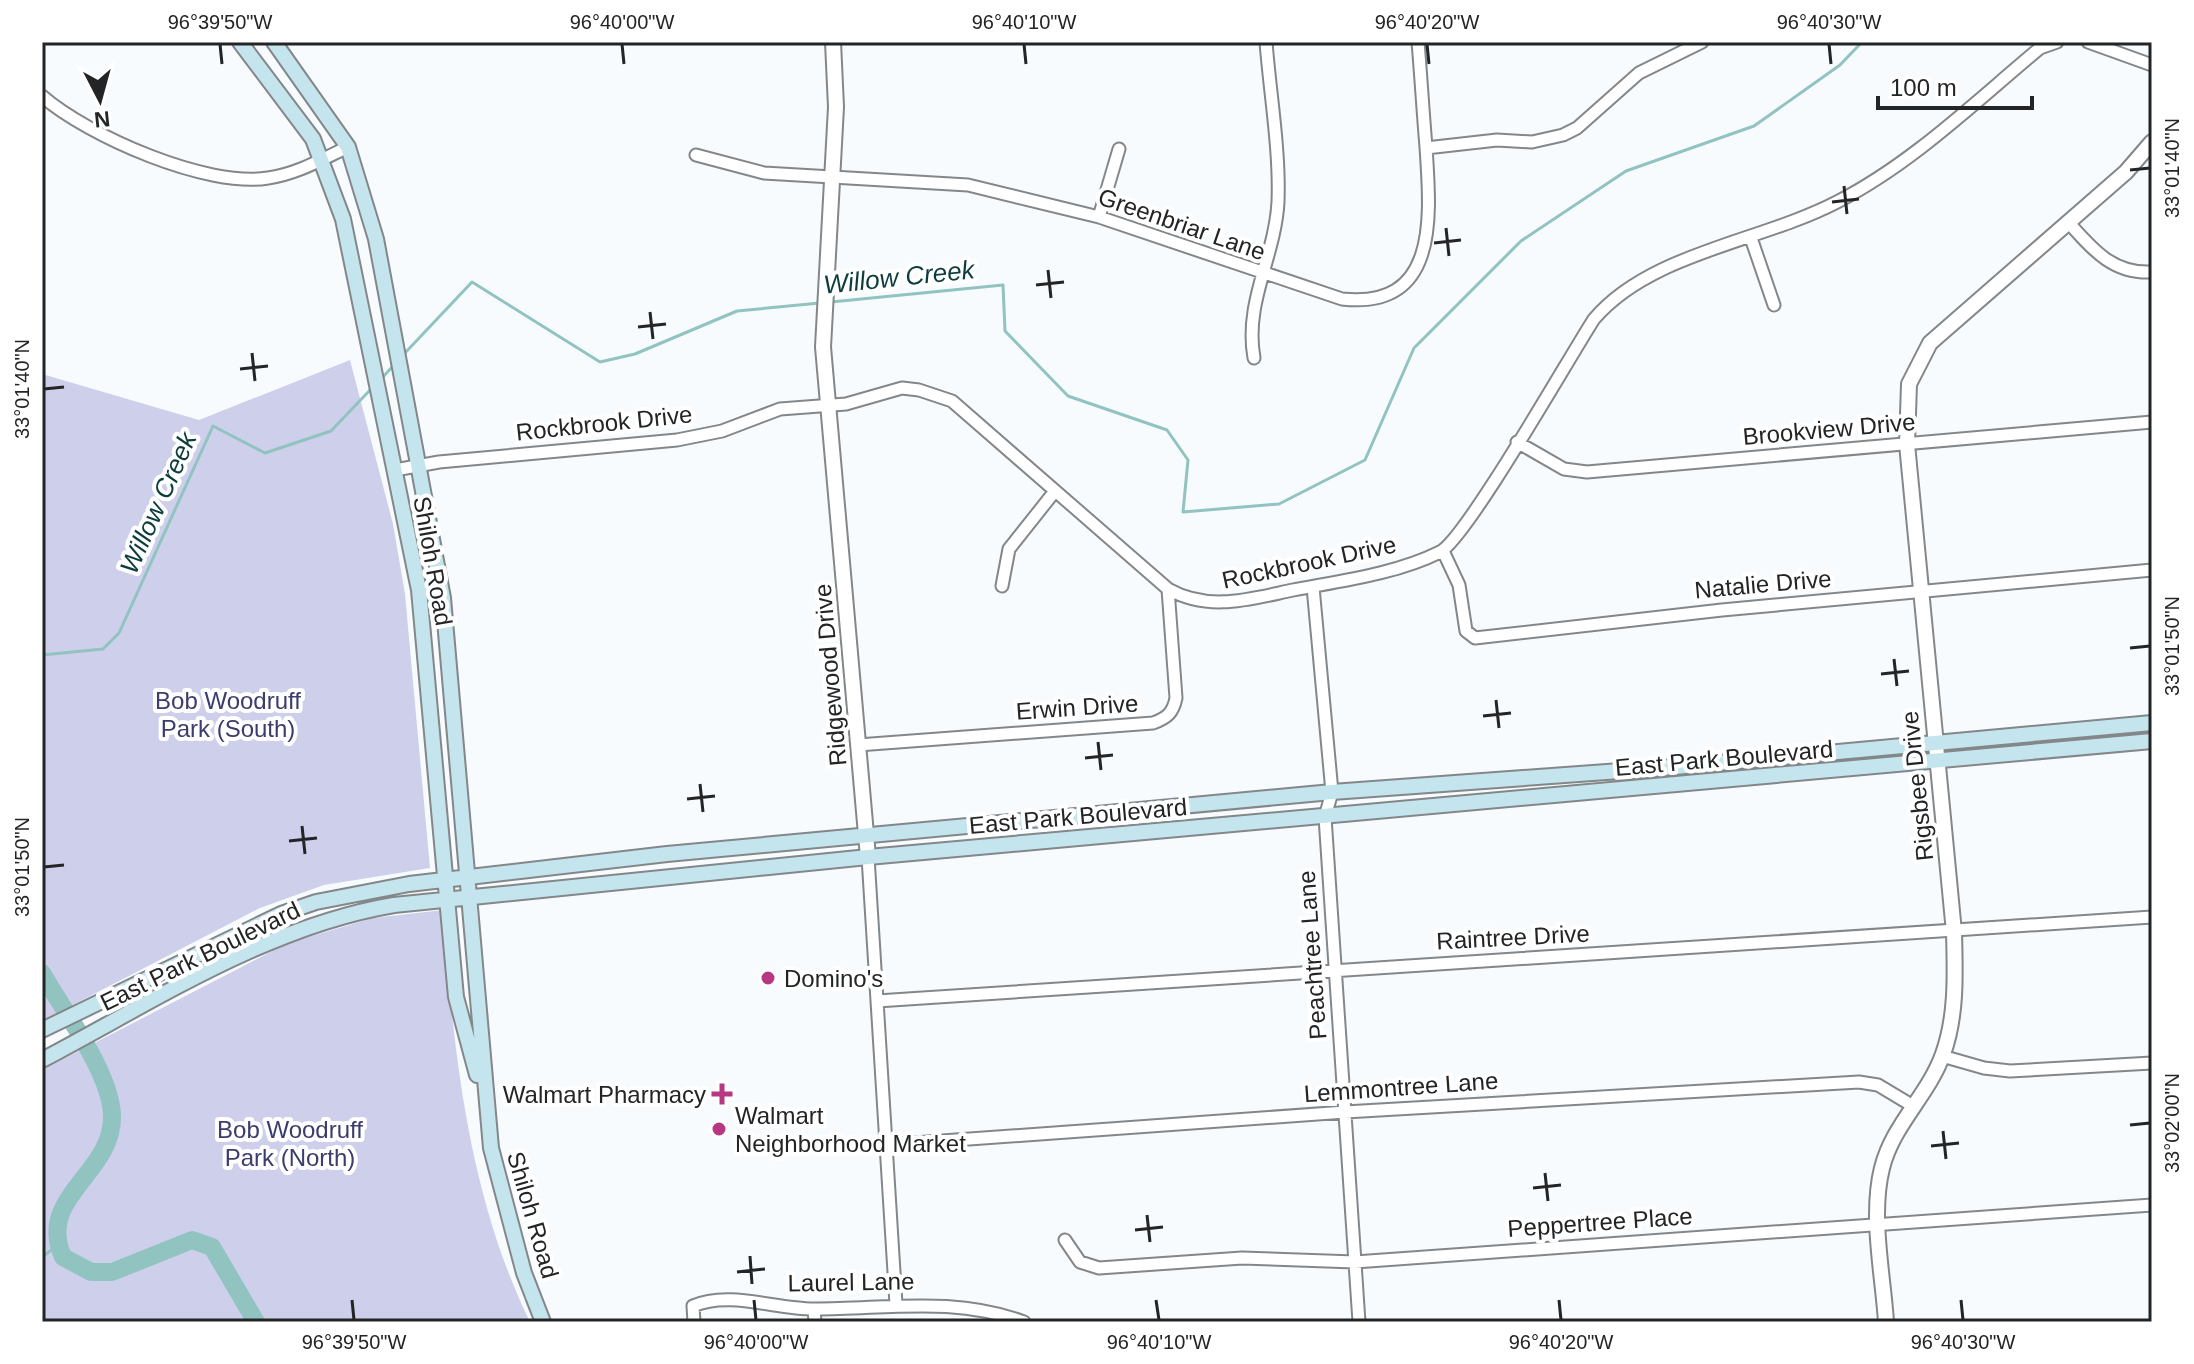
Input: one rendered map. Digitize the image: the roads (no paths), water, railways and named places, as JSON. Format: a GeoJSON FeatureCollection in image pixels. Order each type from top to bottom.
{"type":"FeatureCollection","features":[{"type":"Feature","properties":{"kind":"main road","name":"Shiloh Road"},"geometry":{"type":"LineString","coordinates":[[240,42],[313,139],[323,158],[343,219],[421,600],[456,997],[488,1118]]}},
{"type":"Feature","properties":{"kind":"main road","name":"Shiloh Road"},"geometry":{"type":"LineString","coordinates":[[274,42],[348,147],[373,227],[446,625],[465,877],[492,1151],[513,1235],[543,1322]]}},
{"type":"Feature","properties":{"kind":"main road","name":"East Park Boulevard"},"geometry":{"type":"LineString","coordinates":[[42,1030],[281,914],[354,893],[446,879],[865,835],[1332,792],[2152,723]]}},
{"type":"Feature","properties":{"kind":"main road","name":"East Park Boulevard"},"geometry":{"type":"LineString","coordinates":[[42,1060],[269,943],[352,912],[868,857],[2152,741]]}},
{"type":"Feature","properties":{"kind":"street","name":"Ridgewood Drive"},"geometry":{"type":"LineString","coordinates":[[833,42],[836,107],[823,309],[868,857],[896,1304]]}},
{"type":"Feature","properties":{"kind":"street"},"geometry":{"type":"LineString","coordinates":[[1254,358],[1250,336],[1252,307],[1274,230],[1278,201],[1266,42]]}},
{"type":"Feature","properties":{"kind":"street","name":"Greenbriar Lane"},"geometry":{"type":"LineString","coordinates":[[696,155],[764,173],[968,185],[1099,217],[1260,274],[1342,299],[1370,300],[1394,290],[1415,268],[1428,243],[1426,148],[1418,42]]}},
{"type":"Feature","properties":{"kind":"street"},"geometry":{"type":"LineString","coordinates":[[1426,148],[1492,140],[1532,142],[1563,135],[1577,128],[1639,73],[1702,42]]}},
{"type":"Feature","properties":{"kind":"street"},"geometry":{"type":"LineString","coordinates":[[1443,551],[1469,520],[1594,319],[1610,300],[1651,274],[1838,202],[1874,180],[2040,48],[2057,42]]}},
{"type":"Feature","properties":{"kind":"street"},"geometry":{"type":"LineString","coordinates":[[2088,42],[2152,65]]}},
{"type":"Feature","properties":{"kind":"street"},"geometry":{"type":"LineString","coordinates":[[42,96],[83,127],[211,176],[266,179],[293,173],[348,147]]}},
{"type":"Feature","properties":{"kind":"street","name":"Rigsbee Drive"},"geometry":{"type":"LineString","coordinates":[[1886,1322],[1879,1224],[1881,1170],[1900,1123],[1942,1056],[1954,1005],[1954,932],[1907,444],[1909,384],[1930,343],[2138,161],[2152,142]]}},
{"type":"Feature","properties":{"kind":"street"},"geometry":{"type":"LineString","coordinates":[[1099,217],[1119,149]]}},
{"type":"Feature","properties":{"kind":"street"},"geometry":{"type":"LineString","coordinates":[[2069,223],[2102,258],[2131,271],[2152,272]]}},
{"type":"Feature","properties":{"kind":"street"},"geometry":{"type":"LineString","coordinates":[[1751,238],[1774,305]]}},
{"type":"Feature","properties":{"kind":"street","name":"Rockbrook Drive"},"geometry":{"type":"LineString","coordinates":[[395,470],[677,440],[722,431],[780,409],[830,406],[902,388],[952,401],[1168,589],[1190,598],[1219,604],[1313,587],[1390,570],[1443,551]]}},
{"type":"Feature","properties":{"kind":"street","name":"Brookview Drive"},"geometry":{"type":"LineString","coordinates":[[1517,442],[1564,469],[1587,472],[2152,422]]}},
{"type":"Feature","properties":{"kind":"street"},"geometry":{"type":"LineString","coordinates":[[1002,586],[1009,549],[1055,491]]}},
{"type":"Feature","properties":{"kind":"street","name":"Natalie Drive"},"geometry":{"type":"LineString","coordinates":[[1443,551],[1459,585],[1466,631],[1475,638],[2152,570]]}},
{"type":"Feature","properties":{"kind":"street","name":"Peachtree Lane"},"geometry":{"type":"LineString","coordinates":[[1313,587],[1332,792],[1325,817],[1359,1322]]}},
{"type":"Feature","properties":{"kind":"street","name":"Erwin Drive"},"geometry":{"type":"LineString","coordinates":[[858,745],[1153,723],[1166,718],[1174,709],[1176,698],[1168,589]]}},
{"type":"Feature","properties":{"kind":"street","name":"Raintree Drive"},"geometry":{"type":"LineString","coordinates":[[877,1001],[2152,917]]}},
{"type":"Feature","properties":{"kind":"street"},"geometry":{"type":"LineString","coordinates":[[1942,1056],[1984,1068],[2010,1071],[2152,1063]]}},
{"type":"Feature","properties":{"kind":"street","name":"Lemmontree Lane"},"geometry":{"type":"LineString","coordinates":[[886,1145],[1345,1112],[1859,1082],[1886,1089],[1913,1106]]}},
{"type":"Feature","properties":{"kind":"street","name":"Peppertree Place"},"geometry":{"type":"LineString","coordinates":[[1065,1240],[1080,1262],[1099,1268],[1242,1258],[1355,1262],[2152,1205]]}},
{"type":"Feature","properties":{"kind":"street","name":"Laurel Lane"},"geometry":{"type":"LineString","coordinates":[[694,1322],[693,1306],[703,1302],[760,1302],[815,1316],[896,1304],[966,1307],[1024,1322]]}},
{"type":"Feature","properties":{"kind":"waterway","name":"Willow Creek"},"geometry":{"type":"LineString","coordinates":[[831,302],[1003,285],[1005,331],[1068,396],[1167,430],[1188,460],[1183,512],[1279,504],[1365,460],[1414,348],[1521,241],[1626,171],[1754,126],[1840,65],[1862,42]]}},
{"type":"Feature","properties":{"kind":"waterway","name":"Willow Creek"},"geometry":{"type":"LineString","coordinates":[[404,354],[472,282],[600,362],[635,354],[737,311],[820,303]]}},
{"type":"Feature","properties":{"kind":"waterway","name":"Willow Creek"},"geometry":{"type":"LineString","coordinates":[[382,378],[393,366]]}},
{"type":"Feature","properties":{"kind":"waterway","name":"Willow Creek"},"geometry":{"type":"LineString","coordinates":[[42,655],[103,649],[119,633],[213,426],[265,453],[331,431],[371,389]]}},
{"type":"Feature","properties":{"kind":"waterway"},"geometry":{"type":"LineString","coordinates":[[42,973],[95,1061],[112,1115],[109,1136],[101,1154],[67,1201],[60,1217],[57,1236],[63,1257],[91,1272],[112,1272],[192,1240],[212,1247],[256,1322]]}},
{"type":"Feature","properties":{"kind":"waterway"},"geometry":{"type":"LineString","coordinates":[[42,1257],[58,1245]]}},
{"type":"Feature","properties":{"kind":"place","name":"Domino's"},"geometry":{"type":"Point","coordinates":[768,978]}},
{"type":"Feature","properties":{"kind":"place","name":"Walmart Pharmacy"},"geometry":{"type":"Point","coordinates":[722,1094]}},
{"type":"Feature","properties":{"kind":"place","name":"Walmart Neighborhood Market"},"geometry":{"type":"Point","coordinates":[719,1129]}},
{"type":"Feature","properties":{"kind":"park label","name":"Bob Woodruff Park (South)"},"geometry":{"type":"Point","coordinates":[228,714]}},
{"type":"Feature","properties":{"kind":"park label","name":"Bob Woodruff Park (North)"},"geometry":{"type":"Point","coordinates":[290,1143]}}]}
